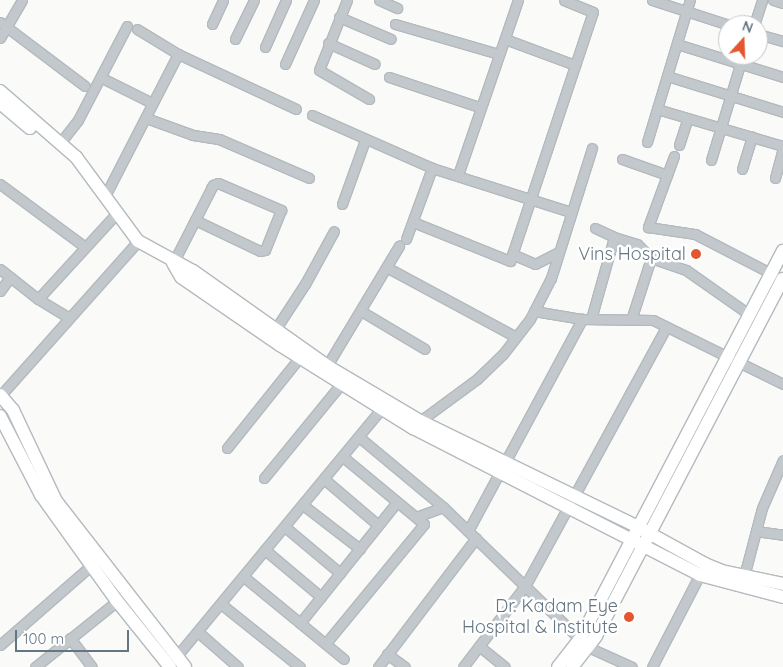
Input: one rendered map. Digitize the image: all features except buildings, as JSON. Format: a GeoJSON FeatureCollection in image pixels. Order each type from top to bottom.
{"type":"FeatureCollection","features":[{"type":"Feature","properties":{"kind":"main road"},"geometry":{"type":"LineString","coordinates":[[0,91],[76,157],[116,214],[138,241],[173,262],[193,271],[299,358],[420,420],[500,466]]}},
{"type":"Feature","properties":{"kind":"main road"},"geometry":{"type":"LineString","coordinates":[[0,103],[88,175]]}},
{"type":"Feature","properties":{"kind":"main road"},"geometry":{"type":"LineString","coordinates":[[558,667],[584,643],[647,539],[733,361],[750,315],[783,251]]}},
{"type":"Feature","properties":{"kind":"main road"},"geometry":{"type":"LineString","coordinates":[[572,667],[636,526],[783,280]]}},
{"type":"Feature","properties":{"kind":"main road"},"geometry":{"type":"LineString","coordinates":[[272,334],[325,370],[340,385],[380,410],[572,502],[630,538],[647,539]]}},
{"type":"Feature","properties":{"kind":"main road"},"geometry":{"type":"LineString","coordinates":[[0,396],[12,410],[47,485],[96,561],[117,601],[173,662],[185,667]]}},
{"type":"Feature","properties":{"kind":"main road"},"geometry":{"type":"LineString","coordinates":[[0,416],[41,495],[96,561],[173,662]]}},
{"type":"Feature","properties":{"kind":"main road"},"geometry":{"type":"LineString","coordinates":[[572,502],[636,526],[647,539],[702,569],[783,597]]}},
{"type":"Feature","properties":{"kind":"main road"},"geometry":{"type":"LineString","coordinates":[[743,582],[783,584]]}},
{"type":"Feature","properties":{"kind":"street"},"geometry":{"type":"LineString","coordinates":[[0,38],[3,24],[22,0]]}},
{"type":"Feature","properties":{"kind":"street"},"geometry":{"type":"LineString","coordinates":[[212,24],[224,0]]}},
{"type":"Feature","properties":{"kind":"street"},"geometry":{"type":"LineString","coordinates":[[235,39],[254,0]]}},
{"type":"Feature","properties":{"kind":"street"},"geometry":{"type":"LineString","coordinates":[[265,47],[286,0]]}},
{"type":"Feature","properties":{"kind":"street"},"geometry":{"type":"LineString","coordinates":[[286,64],[314,0]]}},
{"type":"Feature","properties":{"kind":"street"},"geometry":{"type":"LineString","coordinates":[[379,0],[397,8]]}},
{"type":"Feature","properties":{"kind":"street"},"geometry":{"type":"LineString","coordinates":[[458,175],[479,107],[518,0]]}},
{"type":"Feature","properties":{"kind":"street"},"geometry":{"type":"LineString","coordinates":[[413,222],[510,261],[593,12],[564,0]]}},
{"type":"Feature","properties":{"kind":"street"},"geometry":{"type":"LineString","coordinates":[[652,0],[718,22]]}},
{"type":"Feature","properties":{"kind":"street"},"geometry":{"type":"LineString","coordinates":[[647,142],[690,0]]}},
{"type":"Feature","properties":{"kind":"street"},"geometry":{"type":"LineString","coordinates":[[757,15],[762,0]]}},
{"type":"Feature","properties":{"kind":"street"},"geometry":{"type":"LineString","coordinates":[[773,0],[783,3]]}},
{"type":"Feature","properties":{"kind":"street"},"geometry":{"type":"LineString","coordinates":[[345,1],[319,66],[321,73],[369,99]]}},
{"type":"Feature","properties":{"kind":"street"},"geometry":{"type":"LineString","coordinates":[[340,17],[391,39]]}},
{"type":"Feature","properties":{"kind":"street"},"geometry":{"type":"LineString","coordinates":[[3,24],[85,86]]}},
{"type":"Feature","properties":{"kind":"street"},"geometry":{"type":"LineString","coordinates":[[395,24],[499,54]]}},
{"type":"Feature","properties":{"kind":"street"},"geometry":{"type":"LineString","coordinates":[[60,143],[78,120],[127,26]]}},
{"type":"Feature","properties":{"kind":"street"},"geometry":{"type":"LineString","coordinates":[[137,29],[178,54],[296,109]]}},
{"type":"Feature","properties":{"kind":"street"},"geometry":{"type":"LineString","coordinates":[[768,37],[783,41]]}},
{"type":"Feature","properties":{"kind":"street"},"geometry":{"type":"LineString","coordinates":[[504,39],[575,65]]}},
{"type":"Feature","properties":{"kind":"street"},"geometry":{"type":"LineString","coordinates":[[328,43],[375,64]]}},
{"type":"Feature","properties":{"kind":"street"},"geometry":{"type":"LineString","coordinates":[[676,44],[718,54]]}},
{"type":"Feature","properties":{"kind":"street"},"geometry":{"type":"LineString","coordinates":[[105,196],[178,54]]}},
{"type":"Feature","properties":{"kind":"street"},"geometry":{"type":"LineString","coordinates":[[711,160],[729,95],[740,65]]}},
{"type":"Feature","properties":{"kind":"street"},"geometry":{"type":"LineString","coordinates":[[754,65],[783,77]]}},
{"type":"Feature","properties":{"kind":"street"},"geometry":{"type":"LineString","coordinates":[[667,76],[783,112]]}},
{"type":"Feature","properties":{"kind":"street"},"geometry":{"type":"LineString","coordinates":[[389,77],[479,107]]}},
{"type":"Feature","properties":{"kind":"street"},"geometry":{"type":"LineString","coordinates":[[106,80],[152,103]]}},
{"type":"Feature","properties":{"kind":"street"},"geometry":{"type":"LineString","coordinates":[[657,108],[783,146]]}},
{"type":"Feature","properties":{"kind":"street"},"geometry":{"type":"LineString","coordinates":[[312,115],[432,168],[571,212]]}},
{"type":"Feature","properties":{"kind":"street"},"geometry":{"type":"LineString","coordinates":[[146,118],[193,135],[219,139],[308,178]]}},
{"type":"Feature","properties":{"kind":"street"},"geometry":{"type":"LineString","coordinates":[[678,145],[688,118]]}},
{"type":"Feature","properties":{"kind":"street"},"geometry":{"type":"LineString","coordinates":[[742,169],[752,136]]}},
{"type":"Feature","properties":{"kind":"street"},"geometry":{"type":"LineString","coordinates":[[342,204],[365,140]]}},
{"type":"Feature","properties":{"kind":"street"},"geometry":{"type":"LineString","coordinates":[[420,420],[464,390],[503,354],[534,311],[559,252],[592,148]]}},
{"type":"Feature","properties":{"kind":"street"},"geometry":{"type":"LineString","coordinates":[[775,178],[783,150]]}},
{"type":"Feature","properties":{"kind":"street"},"geometry":{"type":"LineString","coordinates":[[674,156],[648,226],[695,234],[783,280]]}},
{"type":"Feature","properties":{"kind":"street"},"geometry":{"type":"LineString","coordinates":[[622,159],[667,175]]}},
{"type":"Feature","properties":{"kind":"street"},"geometry":{"type":"LineString","coordinates":[[406,238],[432,168]]}},
{"type":"Feature","properties":{"kind":"street"},"geometry":{"type":"LineString","coordinates":[[173,262],[211,188],[218,183],[281,210],[265,250],[260,252],[195,220]]}},
{"type":"Feature","properties":{"kind":"street"},"geometry":{"type":"LineString","coordinates":[[0,184],[85,247]]}},
{"type":"Feature","properties":{"kind":"street"},"geometry":{"type":"LineString","coordinates":[[38,299],[116,214]]}},
{"type":"Feature","properties":{"kind":"street"},"geometry":{"type":"LineString","coordinates":[[596,228],[614,237],[637,244],[651,258],[686,270],[750,315]]}},
{"type":"Feature","properties":{"kind":"street"},"geometry":{"type":"LineString","coordinates":[[272,334],[306,284],[334,230]]}},
{"type":"Feature","properties":{"kind":"street"},"geometry":{"type":"LineString","coordinates":[[468,531],[500,466],[586,319],[614,237]]}},
{"type":"Feature","properties":{"kind":"street"},"geometry":{"type":"LineString","coordinates":[[0,396],[68,317],[138,241]]}},
{"type":"Feature","properties":{"kind":"street"},"geometry":{"type":"LineString","coordinates":[[325,370],[388,268],[399,246]]}},
{"type":"Feature","properties":{"kind":"street"},"geometry":{"type":"LineString","coordinates":[[512,254],[528,264],[535,264],[559,252]]}},
{"type":"Feature","properties":{"kind":"street"},"geometry":{"type":"LineString","coordinates":[[631,320],[651,258]]}},
{"type":"Feature","properties":{"kind":"street"},"geometry":{"type":"LineString","coordinates":[[388,268],[516,337]]}},
{"type":"Feature","properties":{"kind":"street"},"geometry":{"type":"LineString","coordinates":[[0,269],[38,299],[68,317]]}},
{"type":"Feature","properties":{"kind":"street"},"geometry":{"type":"LineString","coordinates":[[0,292],[10,277]]}},
{"type":"Feature","properties":{"kind":"street"},"geometry":{"type":"LineString","coordinates":[[360,311],[425,349]]}},
{"type":"Feature","properties":{"kind":"street"},"geometry":{"type":"LineString","coordinates":[[534,311],[586,319],[653,320],[783,384]]}},
{"type":"Feature","properties":{"kind":"street"},"geometry":{"type":"LineString","coordinates":[[463,667],[525,586],[666,327]]}},
{"type":"Feature","properties":{"kind":"street"},"geometry":{"type":"LineString","coordinates":[[227,448],[299,358]]}},
{"type":"Feature","properties":{"kind":"street"},"geometry":{"type":"LineString","coordinates":[[264,478],[340,385]]}},
{"type":"Feature","properties":{"kind":"street"},"geometry":{"type":"LineString","coordinates":[[173,662],[380,410]]}},
{"type":"Feature","properties":{"kind":"street"},"geometry":{"type":"LineString","coordinates":[[359,437],[443,507],[584,643],[632,667]]}},
{"type":"Feature","properties":{"kind":"street"},"geometry":{"type":"LineString","coordinates":[[326,644],[424,524],[343,457]]}},
{"type":"Feature","properties":{"kind":"street"},"geometry":{"type":"LineString","coordinates":[[743,582],[756,531],[783,460]]}},
{"type":"Feature","properties":{"kind":"street"},"geometry":{"type":"LineString","coordinates":[[324,479],[378,525]]}},
{"type":"Feature","properties":{"kind":"street"},"geometry":{"type":"LineString","coordinates":[[300,623],[397,502]]}},
{"type":"Feature","properties":{"kind":"street"},"geometry":{"type":"LineString","coordinates":[[303,505],[360,549]]}},
{"type":"Feature","properties":{"kind":"street"},"geometry":{"type":"LineString","coordinates":[[416,517],[443,507]]}},
{"type":"Feature","properties":{"kind":"street"},"geometry":{"type":"LineString","coordinates":[[285,527],[340,573]]}},
{"type":"Feature","properties":{"kind":"street"},"geometry":{"type":"LineString","coordinates":[[756,531],[783,534]]}},
{"type":"Feature","properties":{"kind":"street"},"geometry":{"type":"LineString","coordinates":[[378,667],[476,538]]}},
{"type":"Feature","properties":{"kind":"street"},"geometry":{"type":"LineString","coordinates":[[265,550],[321,597]]}},
{"type":"Feature","properties":{"kind":"street"},"geometry":{"type":"LineString","coordinates":[[0,644],[96,561]]}},
{"type":"Feature","properties":{"kind":"street"},"geometry":{"type":"LineString","coordinates":[[652,667],[702,569]]}},
{"type":"Feature","properties":{"kind":"street"},"geometry":{"type":"LineString","coordinates":[[244,577],[344,658]]}},
{"type":"Feature","properties":{"kind":"street"},"geometry":{"type":"LineString","coordinates":[[35,667],[117,601]]}},
{"type":"Feature","properties":{"kind":"street"},"geometry":{"type":"LineString","coordinates":[[221,604],[300,667]]}},
{"type":"Feature","properties":{"kind":"street"},"geometry":{"type":"LineString","coordinates":[[198,632],[238,667]]}},
{"type":"Feature","properties":{"kind":"street"},"geometry":{"type":"LineString","coordinates":[[70,638],[92,667]]}},
{"type":"Feature","properties":{"kind":"street"},"geometry":{"type":"LineString","coordinates":[[479,646],[505,667]]}},
{"type":"Feature","properties":{"kind":"street"},"geometry":{"type":"LineString","coordinates":[[388,654],[405,667]]}},
{"type":"Feature","properties":{"kind":"street"},"geometry":{"type":"LineString","coordinates":[[223,667],[229,660]]}},
{"type":"Feature","properties":{"kind":"place","name":"Vins Hospital"},"geometry":{"type":"Point","coordinates":[696,254]}},
{"type":"Feature","properties":{"kind":"place","name":"Dr. Kadam Eye Hospital & Institute"},"geometry":{"type":"Point","coordinates":[629,617]}}]}
